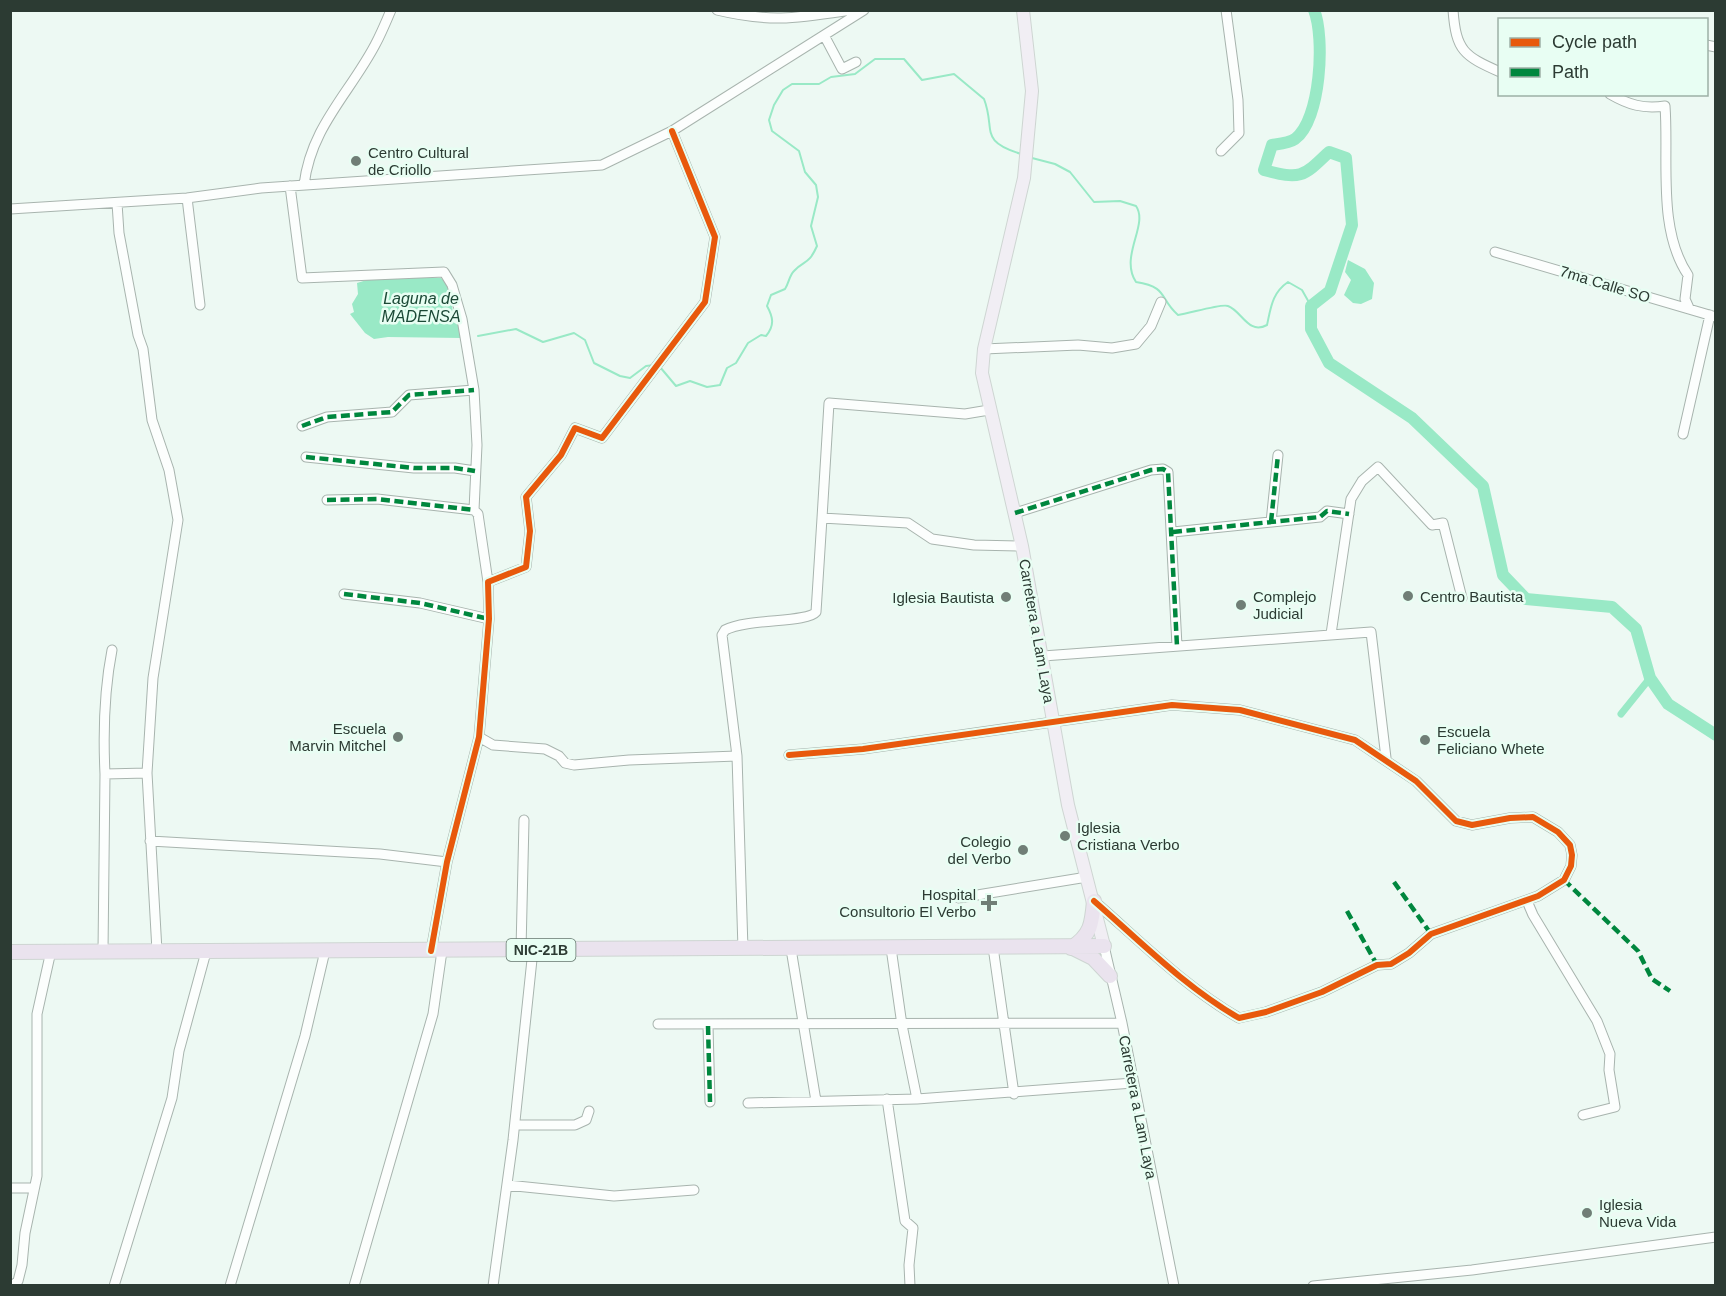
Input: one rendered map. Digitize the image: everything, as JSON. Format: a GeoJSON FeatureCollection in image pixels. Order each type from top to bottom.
{"type":"FeatureCollection","features":[{"type":"Feature","properties":{"kind":"highway"},"geometry":{"type":"LineString","coordinates":[[1094,901],[1092,927],[1088,935],[1071,948],[1093,958],[1110,976]]}},
{"type":"Feature","properties":{"kind":"highway","name":"NIC-21B"},"geometry":{"type":"LineString","coordinates":[[10,952],[1071,948],[1104,946]]}},
{"type":"Feature","properties":{"kind":"main road","name":"Carretera a Lam Laya"},"geometry":{"type":"LineString","coordinates":[[1023,10],[1032,91],[1024,178],[984,349],[982,373],[989,410],[1016,513],[1068,805],[1104,946]]}},
{"type":"Feature","properties":{"kind":"street"},"geometry":{"type":"LineString","coordinates":[[304,185],[307,160],[314,141],[375,45],[391,10]]}},
{"type":"Feature","properties":{"kind":"street"},"geometry":{"type":"LineString","coordinates":[[717,10],[752,18],[784,20],[851,10]]}},
{"type":"Feature","properties":{"kind":"street"},"geometry":{"type":"LineString","coordinates":[[10,209],[187,198],[290,186],[602,165],[672,131],[825,37],[864,10]]}},
{"type":"Feature","properties":{"kind":"street"},"geometry":{"type":"LineString","coordinates":[[1221,151],[1239,133],[1238,100],[1226,10]]}},
{"type":"Feature","properties":{"kind":"street"},"geometry":{"type":"LineString","coordinates":[[1453,10],[1455,33],[1460,48],[1473,60],[1498,71]]}},
{"type":"Feature","properties":{"kind":"street"},"geometry":{"type":"LineString","coordinates":[[825,37],[842,69],[856,62]]}},
{"type":"Feature","properties":{"kind":"street"},"geometry":{"type":"LineString","coordinates":[[1613,96],[1629,106],[1652,108],[1665,106],[1666,195],[1679,261],[1688,276],[1685,299],[1689,308]]}},
{"type":"Feature","properties":{"kind":"street"},"geometry":{"type":"LineString","coordinates":[[488,582],[526,567],[530,531],[526,497],[561,455],[575,428],[602,438],[705,302],[715,237],[672,131]]}},
{"type":"Feature","properties":{"kind":"street"},"geometry":{"type":"LineString","coordinates":[[290,186],[302,278],[444,273],[452,285],[462,319],[474,390],[477,445],[474,510]]}},
{"type":"Feature","properties":{"kind":"street"},"geometry":{"type":"LineString","coordinates":[[187,198],[200,305]]}},
{"type":"Feature","properties":{"kind":"street"},"geometry":{"type":"LineString","coordinates":[[117,203],[119,233],[138,335],[143,349],[152,420],[169,470],[178,520],[153,678],[147,773],[157,951]]}},
{"type":"Feature","properties":{"kind":"street","name":"7ma Calle SO"},"geometry":{"type":"LineString","coordinates":[[1495,252],[1713,316]]}},
{"type":"Feature","properties":{"kind":"street"},"geometry":{"type":"LineString","coordinates":[[984,349],[1078,345],[1112,348],[1136,344],[1151,326],[1161,302]]}},
{"type":"Feature","properties":{"kind":"street"},"geometry":{"type":"LineString","coordinates":[[1683,434],[1690,414],[1713,316]]}},
{"type":"Feature","properties":{"kind":"street"},"geometry":{"type":"LineString","coordinates":[[302,426],[327,417],[392,412],[409,395],[474,390]]}},
{"type":"Feature","properties":{"kind":"street"},"geometry":{"type":"LineString","coordinates":[[743,948],[737,756],[722,635],[725,630],[745,622],[813,616],[818,606],[829,403],[965,414],[989,410]]}},
{"type":"Feature","properties":{"kind":"street"},"geometry":{"type":"LineString","coordinates":[[1270,522],[1278,456]]}},
{"type":"Feature","properties":{"kind":"street"},"geometry":{"type":"LineString","coordinates":[[306,458],[475,471]]}},
{"type":"Feature","properties":{"kind":"street"},"geometry":{"type":"LineString","coordinates":[[1331,634],[1351,499],[1362,481],[1378,467],[1432,525],[1443,523],[1462,598]]}},
{"type":"Feature","properties":{"kind":"street"},"geometry":{"type":"LineString","coordinates":[[1016,513],[1163,469],[1168,472],[1173,532],[1177,646]]}},
{"type":"Feature","properties":{"kind":"street"},"geometry":{"type":"LineString","coordinates":[[327,500],[377,499],[474,510],[478,514],[488,582],[489,620],[479,737],[447,862],[436,951],[433,1014],[354,1286]]}},
{"type":"Feature","properties":{"kind":"street"},"geometry":{"type":"LineString","coordinates":[[1173,532],[1320,518],[1327,511],[1349,514]]}},
{"type":"Feature","properties":{"kind":"street"},"geometry":{"type":"LineString","coordinates":[[822,518],[908,523],[932,539],[974,545],[1022,546]]}},
{"type":"Feature","properties":{"kind":"street"},"geometry":{"type":"LineString","coordinates":[[345,594],[420,603],[489,620]]}},
{"type":"Feature","properties":{"kind":"street"},"geometry":{"type":"LineString","coordinates":[[1043,656],[1371,632],[1386,758]]}},
{"type":"Feature","properties":{"kind":"street"},"geometry":{"type":"LineString","coordinates":[[103,951],[105,774],[103,733],[107,676],[112,650]]}},
{"type":"Feature","properties":{"kind":"street"},"geometry":{"type":"LineString","coordinates":[[789,755],[863,749],[1172,705],[1216,707],[1240,710],[1293,725],[1308,725],[1355,740],[1386,758],[1416,781],[1456,821],[1472,825],[1510,818],[1533,817],[1558,832],[1570,845],[1571,866],[1559,885],[1527,900],[1431,934],[1409,953],[1391,964],[1377,965],[1322,992],[1266,1012],[1239,1017],[1219,1006],[1183,978],[1094,901]]}},
{"type":"Feature","properties":{"kind":"street"},"geometry":{"type":"LineString","coordinates":[[479,737],[493,745],[545,749],[559,756],[565,763],[574,765],[629,760],[737,756]]}},
{"type":"Feature","properties":{"kind":"street"},"geometry":{"type":"LineString","coordinates":[[105,774],[147,773]]}},
{"type":"Feature","properties":{"kind":"street"},"geometry":{"type":"LineString","coordinates":[[493,1286],[515,1125],[527,950],[524,820]]}},
{"type":"Feature","properties":{"kind":"street"},"geometry":{"type":"LineString","coordinates":[[150,841],[380,854],[447,862]]}},
{"type":"Feature","properties":{"kind":"street"},"geometry":{"type":"LineString","coordinates":[[959,898],[1087,877]]}},
{"type":"Feature","properties":{"kind":"street"},"geometry":{"type":"LineString","coordinates":[[1527,900],[1533,915],[1597,1021],[1610,1054],[1609,1070],[1615,1107],[1583,1115]]}},
{"type":"Feature","properties":{"kind":"street","name":"Carretera a Lam Laya"},"geometry":{"type":"LineString","coordinates":[[1104,946],[1122,1023],[1174,1286]]}},
{"type":"Feature","properties":{"kind":"street"},"geometry":{"type":"LineString","coordinates":[[993,947],[1014,1094]]}},
{"type":"Feature","properties":{"kind":"street"},"geometry":{"type":"LineString","coordinates":[[891,948],[902,1025],[917,1099]]}},
{"type":"Feature","properties":{"kind":"street"},"geometry":{"type":"LineString","coordinates":[[791,949],[816,1101]]}},
{"type":"Feature","properties":{"kind":"street"},"geometry":{"type":"LineString","coordinates":[[12,1286],[18,1281],[22,1265],[37,1176],[37,1014],[51,951]]}},
{"type":"Feature","properties":{"kind":"street"},"geometry":{"type":"LineString","coordinates":[[230,1286],[305,1036],[325,951]]}},
{"type":"Feature","properties":{"kind":"street"},"geometry":{"type":"LineString","coordinates":[[114,1286],[172,1098],[179,1051],[206,952]]}},
{"type":"Feature","properties":{"kind":"street"},"geometry":{"type":"LineString","coordinates":[[657,1024],[708,1026],[1122,1023]]}},
{"type":"Feature","properties":{"kind":"street"},"geometry":{"type":"LineString","coordinates":[[708,1026],[710,1102]]}},
{"type":"Feature","properties":{"kind":"street"},"geometry":{"type":"LineString","coordinates":[[748,1103],[1014,1094],[1133,1083]]}},
{"type":"Feature","properties":{"kind":"street"},"geometry":{"type":"LineString","coordinates":[[887,1099],[905,1221],[913,1228],[909,1265],[910,1286]]}},
{"type":"Feature","properties":{"kind":"street"},"geometry":{"type":"LineString","coordinates":[[515,1125],[575,1125],[586,1120],[589,1111]]}},
{"type":"Feature","properties":{"kind":"street"},"geometry":{"type":"LineString","coordinates":[[507,1185],[614,1196],[694,1190]]}},
{"type":"Feature","properties":{"kind":"street"},"geometry":{"type":"LineString","coordinates":[[10,1188],[34,1188]]}},
{"type":"Feature","properties":{"kind":"street"},"geometry":{"type":"LineString","coordinates":[[1313,1286],[1472,1270],[1716,1237]]}},
{"type":"Feature","properties":{"kind":"water"},"geometry":{"type":"Polygon","coordinates":[[[1348,260],[1365,269],[1374,283],[1372,299],[1361,304],[1353,303],[1344,295],[1351,280],[1345,272],[1348,260]]]}},
{"type":"Feature","properties":{"kind":"water","name":"Laguna de MADENSA"},"geometry":{"type":"Polygon","coordinates":[[[441,278],[450,293],[453,322],[461,327],[462,338],[388,337],[374,339],[365,333],[350,314],[354,312],[352,304],[358,294],[357,283],[370,279],[441,278]]]}},
{"type":"Feature","properties":{"kind":"waterway"},"geometry":{"type":"LineString","coordinates":[[1314,10],[1320,58],[1315,97],[1310,115],[1304,129],[1295,139],[1272,145],[1264,170],[1286,175],[1301,174],[1313,167],[1329,152],[1346,158],[1352,225],[1330,291],[1311,306],[1311,329],[1329,363],[1412,418],[1483,486],[1503,575],[1526,599],[1612,607],[1636,629],[1650,678],[1668,704],[1716,735]]}},
{"type":"Feature","properties":{"kind":"waterway"},"geometry":{"type":"LineString","coordinates":[[660,367],[676,386],[690,381],[707,387],[720,385],[727,368],[736,363],[748,343],[761,335],[766,336],[769,332],[772,321],[767,306],[771,295],[785,289],[792,273],[809,260],[817,246],[811,226],[818,197],[816,185],[805,172],[799,151],[772,131],[769,120],[774,105],[783,90],[792,84],[819,84],[831,77],[855,74],[875,59],[904,59],[922,80],[954,74],[984,99],[994,139],[999,144],[1021,154]]}},
{"type":"Feature","properties":{"kind":"waterway"},"geometry":{"type":"LineString","coordinates":[[1032,158],[1055,164],[1070,172],[1094,202],[1120,201],[1136,206],[1139,222],[1132,252],[1132,272],[1136,282],[1159,290],[1178,315],[1225,305],[1233,309],[1250,325],[1255,327],[1267,325],[1275,296],[1288,282],[1302,290],[1311,306]]}},
{"type":"Feature","properties":{"kind":"waterway"},"geometry":{"type":"LineString","coordinates":[[478,336],[516,329],[543,342],[574,333],[585,340],[594,363],[620,376],[630,378],[646,366],[654,365]]}},
{"type":"Feature","properties":{"kind":"waterway"},"geometry":{"type":"LineString","coordinates":[[1621,714],[1650,678]]}},
{"type":"Feature","properties":{"kind":"marked path"},"geometry":{"type":"LineString","coordinates":[[302,426],[327,417],[392,412],[409,395],[474,390]]}},
{"type":"Feature","properties":{"kind":"marked path"},"geometry":{"type":"LineString","coordinates":[[1271,522],[1278,455]]}},
{"type":"Feature","properties":{"kind":"marked path"},"geometry":{"type":"LineString","coordinates":[[306,457],[414,468],[455,468],[475,471]]}},
{"type":"Feature","properties":{"kind":"marked path"},"geometry":{"type":"LineString","coordinates":[[1015,513],[1151,470],[1163,469],[1168,472],[1177,646]]}},
{"type":"Feature","properties":{"kind":"marked path"},"geometry":{"type":"LineString","coordinates":[[327,500],[377,499],[474,510]]}},
{"type":"Feature","properties":{"kind":"marked path"},"geometry":{"type":"LineString","coordinates":[[1173,532],[1320,517],[1327,511],[1349,514]]}},
{"type":"Feature","properties":{"kind":"marked path"},"geometry":{"type":"LineString","coordinates":[[344,594],[420,603],[489,619]]}},
{"type":"Feature","properties":{"kind":"marked path"},"geometry":{"type":"LineString","coordinates":[[1564,880],[1638,951],[1652,979],[1670,991]]}},
{"type":"Feature","properties":{"kind":"marked path"},"geometry":{"type":"LineString","coordinates":[[1394,882],[1431,934]]}},
{"type":"Feature","properties":{"kind":"marked path"},"geometry":{"type":"LineString","coordinates":[[1347,911],[1377,965]]}},
{"type":"Feature","properties":{"kind":"marked path"},"geometry":{"type":"LineString","coordinates":[[708,1026],[710,1102]]}},
{"type":"Feature","properties":{"kind":"cycle path"},"geometry":{"type":"LineString","coordinates":[[431,951],[447,862],[479,737],[489,619],[488,582],[526,567],[530,531],[526,497],[561,455],[575,428],[602,438],[705,302],[715,237],[672,131]]}},
{"type":"Feature","properties":{"kind":"cycle path"},"geometry":{"type":"LineString","coordinates":[[789,755],[863,749],[1172,705],[1240,710],[1355,740],[1416,781],[1456,821],[1472,825],[1510,818],[1533,817],[1558,832],[1570,845],[1572,855],[1571,866],[1564,880],[1538,896],[1431,934],[1409,953],[1391,964],[1377,965],[1322,992],[1266,1012],[1239,1018],[1182,978],[1094,901]]}},
{"type":"Feature","properties":{"kind":"place","name":"Centro Cultural de Criollo"},"geometry":{"type":"Point","coordinates":[356,161]}},
{"type":"Feature","properties":{"kind":"place","name":"Centro Bautista"},"geometry":{"type":"Point","coordinates":[1408,596]}},
{"type":"Feature","properties":{"kind":"place","name":"Iglesia Bautista"},"geometry":{"type":"Point","coordinates":[1006,597]}},
{"type":"Feature","properties":{"kind":"place","name":"Complejo Judicial"},"geometry":{"type":"Point","coordinates":[1241,605]}},
{"type":"Feature","properties":{"kind":"place","name":"Escuela Marvin Mitchel"},"geometry":{"type":"Point","coordinates":[398,737]}},
{"type":"Feature","properties":{"kind":"place","name":"Escuela Feliciano Whete"},"geometry":{"type":"Point","coordinates":[1425,740]}},
{"type":"Feature","properties":{"kind":"place","name":"Iglesia Cristiana Verbo"},"geometry":{"type":"Point","coordinates":[1065,836]}},
{"type":"Feature","properties":{"kind":"place","name":"Colegio del Verbo"},"geometry":{"type":"Point","coordinates":[1023,850]}},
{"type":"Feature","properties":{"kind":"place","name":"Hospital Consultorio El Verbo"},"geometry":{"type":"Point","coordinates":[989,903]}},
{"type":"Feature","properties":{"kind":"place","name":"Iglesia Nueva Vida"},"geometry":{"type":"Point","coordinates":[1587,1213]}}]}
